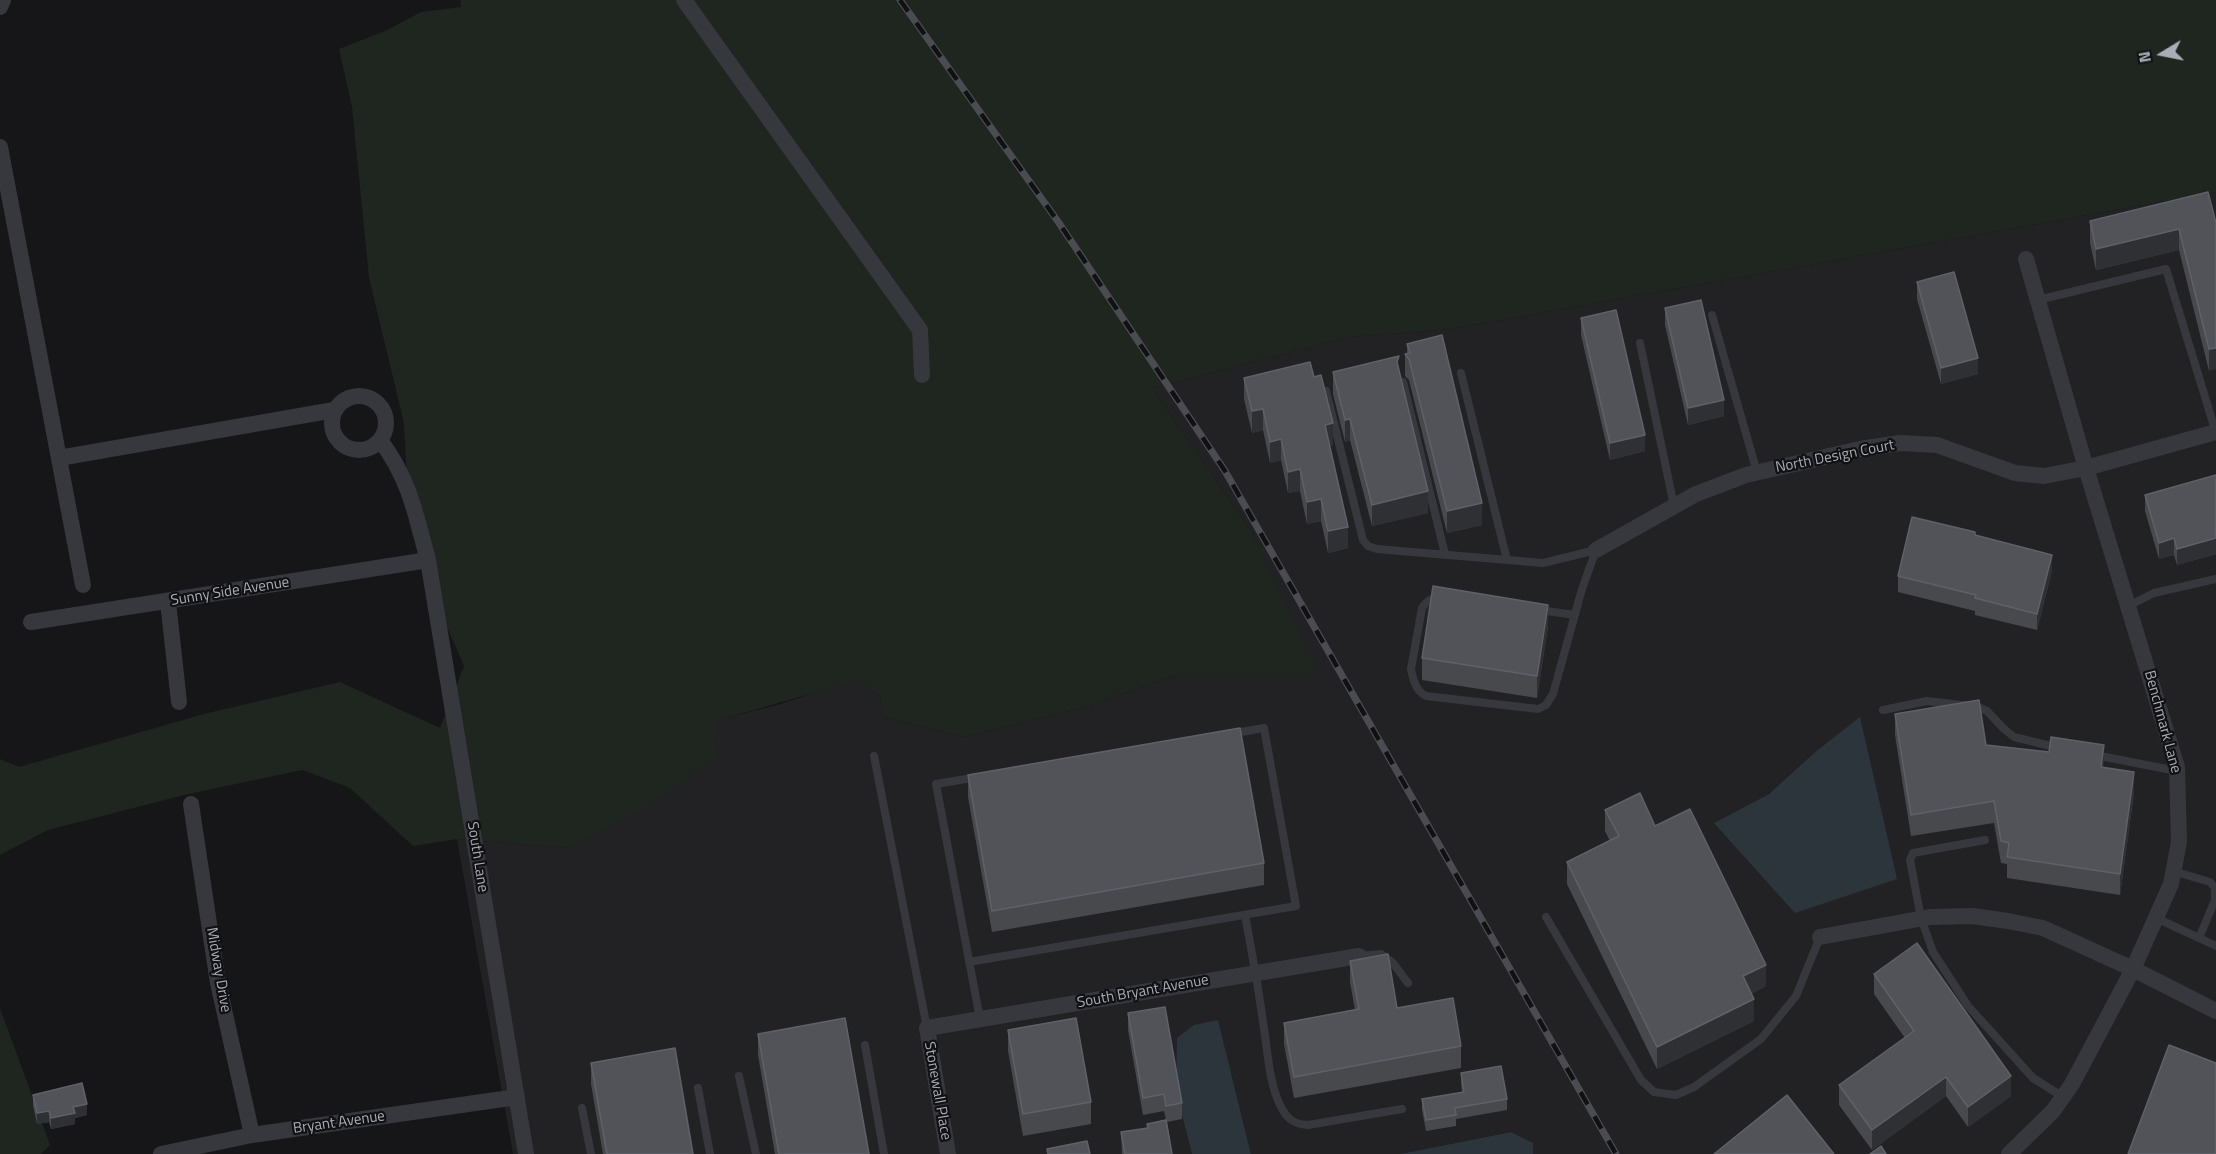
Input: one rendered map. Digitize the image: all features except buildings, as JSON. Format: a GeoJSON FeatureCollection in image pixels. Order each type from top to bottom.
{"type":"FeatureCollection","features":[{"type":"Feature","properties":{"kind":"street"},"geometry":{"type":"LineString","coordinates":[[0,7],[3,0]]}},
{"type":"Feature","properties":{"kind":"street"},"geometry":{"type":"LineString","coordinates":[[684,0],[920,330],[922,375]]}},
{"type":"Feature","properties":{"kind":"street"},"geometry":{"type":"LineString","coordinates":[[0,147],[83,585]]}},
{"type":"Feature","properties":{"kind":"street","name":"Benchmark Lane"},"geometry":{"type":"LineString","coordinates":[[2009,1154],[2053,1111],[2072,1084],[2133,969],[2156,918],[2171,884],[2179,842],[2177,771],[2026,259]]}},
{"type":"Feature","properties":{"kind":"street"},"geometry":{"type":"LineString","coordinates":[[355,395],[373,399],[380,405],[385,413],[385,432],[380,441],[364,450],[347,448],[335,436],[332,428],[334,410],[339,403],[355,395]]}},
{"type":"Feature","properties":{"kind":"street"},"geometry":{"type":"LineString","coordinates":[[59,458],[334,410]]}},
{"type":"Feature","properties":{"kind":"street","name":"North Design Court"},"geometry":{"type":"LineString","coordinates":[[1596,550],[1696,494],[1757,472],[1860,449],[1900,443],[1937,445],[2015,473],[2044,476],[2086,468],[2216,433]]}},
{"type":"Feature","properties":{"kind":"street","name":"South Lane"},"geometry":{"type":"LineString","coordinates":[[380,441],[395,459],[410,494],[428,560],[526,1154]]}},
{"type":"Feature","properties":{"kind":"street","name":"Sunny Side Avenue"},"geometry":{"type":"LineString","coordinates":[[31,622],[428,560]]}},
{"type":"Feature","properties":{"kind":"street"},"geometry":{"type":"LineString","coordinates":[[168,602],[179,702]]}},
{"type":"Feature","properties":{"kind":"street","name":"Midway Drive"},"geometry":{"type":"LineString","coordinates":[[191,804],[218,983],[252,1135]]}},
{"type":"Feature","properties":{"kind":"street"},"geometry":{"type":"LineString","coordinates":[[1820,937],[1921,918],[1972,916],[2043,928],[2133,969],[2216,1011]]}},
{"type":"Feature","properties":{"kind":"street","name":"South Bryant Avenue"},"geometry":{"type":"LineString","coordinates":[[927,1028],[1359,956]]}},
{"type":"Feature","properties":{"kind":"street","name":"Stonewall Place"},"geometry":{"type":"LineString","coordinates":[[927,1028],[948,1154]]}},
{"type":"Feature","properties":{"kind":"street","name":"Bryant Avenue"},"geometry":{"type":"LineString","coordinates":[[161,1154],[252,1135],[517,1097]]}},
{"type":"Feature","properties":{"kind":"lane"},"geometry":{"type":"LineString","coordinates":[[2038,300],[2166,269],[2216,433]]}},
{"type":"Feature","properties":{"kind":"lane"},"geometry":{"type":"LineString","coordinates":[[1712,315],[1757,472]]}},
{"type":"Feature","properties":{"kind":"lane"},"geometry":{"type":"LineString","coordinates":[[1640,343],[1674,506]]}},
{"type":"Feature","properties":{"kind":"lane"},"geometry":{"type":"LineString","coordinates":[[1461,373],[1507,560]]}},
{"type":"Feature","properties":{"kind":"lane"},"geometry":{"type":"LineString","coordinates":[[1403,382],[1445,555]]}},
{"type":"Feature","properties":{"kind":"lane"},"geometry":{"type":"LineString","coordinates":[[1326,391],[1363,540],[1368,546],[1377,549],[1543,563],[1596,550]]}},
{"type":"Feature","properties":{"kind":"lane"},"geometry":{"type":"LineString","coordinates":[[1453,600],[1432,598],[1422,608],[1411,669],[1421,693],[1426,696],[1538,709],[1546,705],[1553,694],[1596,550]]}},
{"type":"Feature","properties":{"kind":"lane"},"geometry":{"type":"LineString","coordinates":[[2128,606],[2154,593],[2216,579]]}},
{"type":"Feature","properties":{"kind":"lane"},"geometry":{"type":"LineString","coordinates":[[1530,609],[1575,615]]}},
{"type":"Feature","properties":{"kind":"lane"},"geometry":{"type":"LineString","coordinates":[[1883,710],[1927,701],[1978,707],[1987,711],[2014,736],[2065,750]]}},
{"type":"Feature","properties":{"kind":"lane"},"geometry":{"type":"LineString","coordinates":[[969,962],[1296,906],[1264,728],[1217,736]]}},
{"type":"Feature","properties":{"kind":"lane"},"geometry":{"type":"LineString","coordinates":[[2088,754],[2177,771]]}},
{"type":"Feature","properties":{"kind":"lane"},"geometry":{"type":"LineString","coordinates":[[874,756],[927,1028]]}},
{"type":"Feature","properties":{"kind":"lane"},"geometry":{"type":"LineString","coordinates":[[980,1020],[936,784],[983,776]]}},
{"type":"Feature","properties":{"kind":"lane"},"geometry":{"type":"LineString","coordinates":[[1985,840],[1913,853],[1910,860],[1921,918],[1933,952],[1968,1006],[2033,1078],[2063,1097]]}},
{"type":"Feature","properties":{"kind":"lane"},"geometry":{"type":"LineString","coordinates":[[2173,871],[2210,882],[2215,888],[2215,900],[2199,938]]}},
{"type":"Feature","properties":{"kind":"lane"},"geometry":{"type":"LineString","coordinates":[[1245,915],[1274,1088],[1281,1107],[1290,1119],[1295,1124],[1308,1125],[1402,1108]]}},
{"type":"Feature","properties":{"kind":"lane"},"geometry":{"type":"LineString","coordinates":[[1546,917],[1641,1080],[1654,1092],[1676,1095],[1694,1087],[1761,1039],[1796,996],[1820,937]]}},
{"type":"Feature","properties":{"kind":"lane"},"geometry":{"type":"LineString","coordinates":[[2156,918],[2216,946]]}},
{"type":"Feature","properties":{"kind":"lane"},"geometry":{"type":"LineString","coordinates":[[1359,956],[1381,954],[1393,963],[1408,983]]}},
{"type":"Feature","properties":{"kind":"lane"},"geometry":{"type":"LineString","coordinates":[[865,1046],[884,1154]]}},
{"type":"Feature","properties":{"kind":"lane"},"geometry":{"type":"LineString","coordinates":[[739,1076],[756,1154]]}},
{"type":"Feature","properties":{"kind":"lane"},"geometry":{"type":"LineString","coordinates":[[698,1088],[710,1154]]}},
{"type":"Feature","properties":{"kind":"lane"},"geometry":{"type":"LineString","coordinates":[[582,1108],[591,1154]]}},
{"type":"Feature","properties":{"kind":"shaded area"},"geometry":{"type":"Polygon","coordinates":[[[460,0],[2216,0],[2216,192],[1451,329],[1350,337],[1152,388],[1253,534],[1318,674],[1179,674],[1083,708],[963,737],[890,718],[884,719],[880,696],[861,681],[715,721],[716,749],[719,757],[648,806],[568,848],[457,839],[413,846],[350,788],[302,770],[184,795],[48,830],[0,855],[0,759],[19,767],[204,714],[340,682],[440,728],[464,666],[422,570],[409,522],[404,423],[369,278],[352,107],[339,49],[387,30],[421,12],[461,7],[460,0]]]}},
{"type":"Feature","properties":{"kind":"shaded area"},"geometry":{"type":"Polygon","coordinates":[[[2216,192],[2216,1154],[1533,1154],[1532,1143],[1511,1132],[1400,1154],[1251,1154],[1218,1021],[1176,1092],[1192,1154],[513,1154],[457,839],[568,848],[719,757],[716,749],[714,721],[861,680],[880,696],[884,719],[890,718],[963,737],[1083,708],[1179,674],[1317,674],[1253,534],[1152,388],[1350,337],[1451,329],[2216,192]],[[1814,753],[1769,794],[1715,823],[1897,879],[1814,753]]]}},
{"type":"Feature","properties":{"kind":"shaded area"},"geometry":{"type":"Polygon","coordinates":[[[1860,717],[1897,879],[1795,913],[1714,823],[1769,794],[1814,753],[1860,717]]]}},
{"type":"Feature","properties":{"kind":"shaded area"},"geometry":{"type":"Polygon","coordinates":[[[0,1008],[50,1145],[41,1154],[0,1154],[0,1008]]]}},
{"type":"Feature","properties":{"kind":"shaded area"},"geometry":{"type":"Polygon","coordinates":[[[1218,1020],[1251,1154],[1192,1154],[1176,1092],[1177,1038],[1194,1025],[1218,1020]]]}},
{"type":"Feature","properties":{"kind":"shaded area"},"geometry":{"type":"Polygon","coordinates":[[[1511,1132],[1533,1143],[1533,1154],[1400,1154],[1511,1132]]]}},
{"type":"Feature","properties":{"kind":"railway"},"geometry":{"type":"LineString","coordinates":[[900,0],[1059,223],[1225,471],[1616,1154]]}}]}
